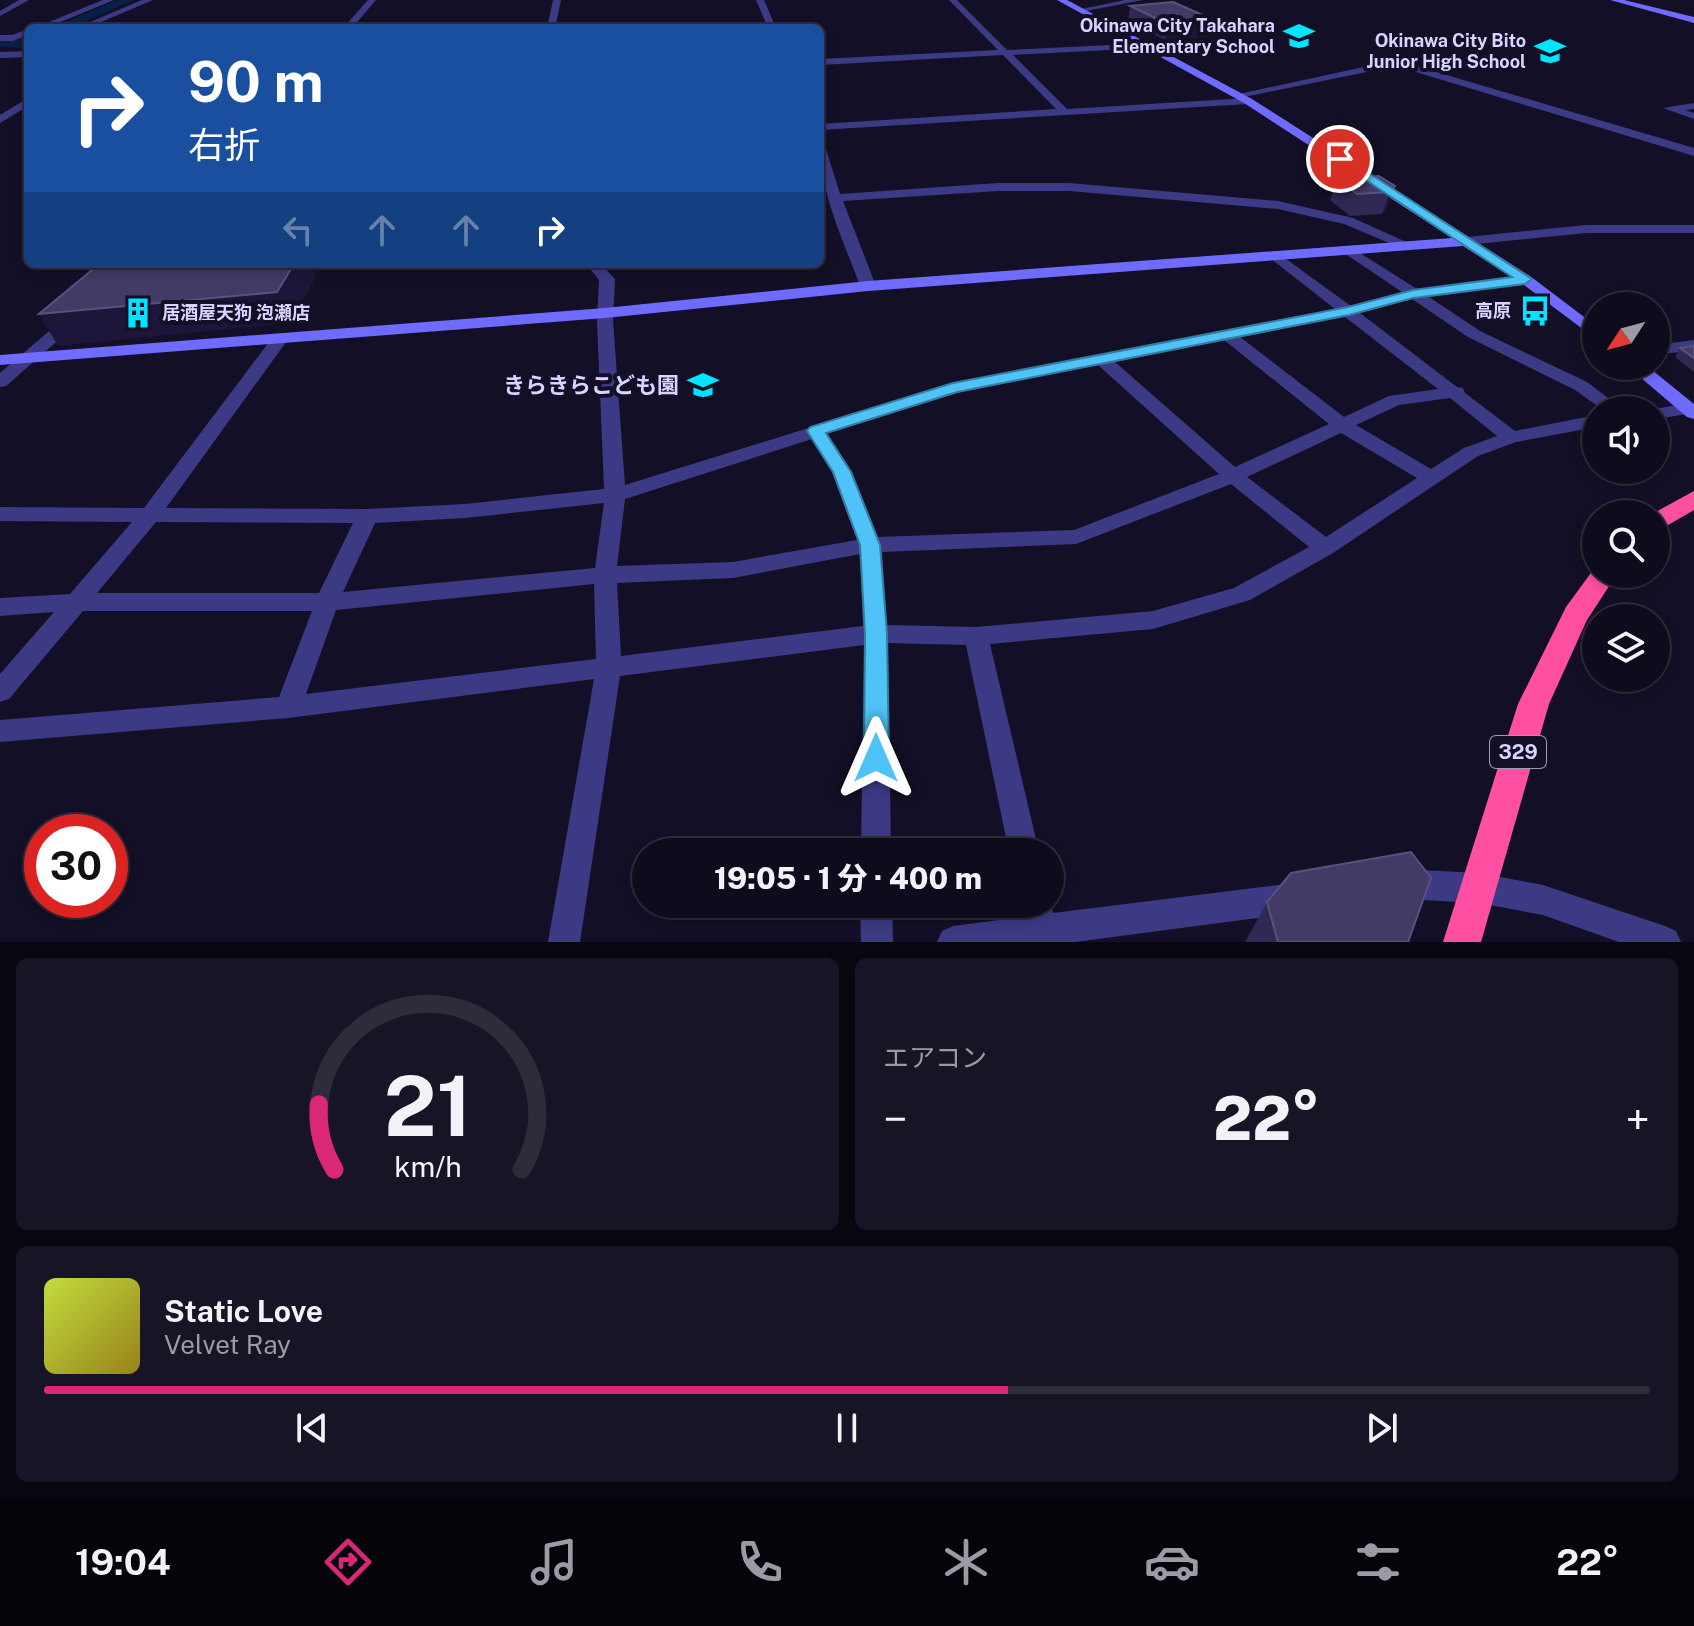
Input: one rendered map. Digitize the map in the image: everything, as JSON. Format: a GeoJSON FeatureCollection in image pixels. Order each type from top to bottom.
{"type":"FeatureCollection","features":[{"type":"Feature","properties":{"kind":"highway"},"geometry":{"type":"LineString","coordinates":[[1670,514],[1694,499]]}},
{"type":"Feature","properties":{"kind":"highway","name":"329"},"geometry":{"type":"LineString","coordinates":[[1462,942],[1501,803],[1549,669],[1574,615],[1593,588]]}},
{"type":"Feature","properties":{"kind":"street"},"geometry":{"type":"LineString","coordinates":[[0,14],[25,0]]}},
{"type":"Feature","properties":{"kind":"street"},"geometry":{"type":"LineString","coordinates":[[40,24],[76,0]]}},
{"type":"Feature","properties":{"kind":"street"},"geometry":{"type":"LineString","coordinates":[[90,24],[149,0]]}},
{"type":"Feature","properties":{"kind":"street"},"geometry":{"type":"LineString","coordinates":[[351,24],[372,0]]}},
{"type":"Feature","properties":{"kind":"street"},"geometry":{"type":"LineString","coordinates":[[552,24],[557,0]]}},
{"type":"Feature","properties":{"kind":"street"},"geometry":{"type":"LineString","coordinates":[[760,0],[770,24]]}},
{"type":"Feature","properties":{"kind":"street"},"geometry":{"type":"LineString","coordinates":[[953,0],[1066,114]]}},
{"type":"Feature","properties":{"kind":"street"},"geometry":{"type":"LineString","coordinates":[[1061,0],[1244,98],[1525,279],[1582,323]]}},
{"type":"Feature","properties":{"kind":"street"},"geometry":{"type":"LineString","coordinates":[[1081,10],[1139,0]]}},
{"type":"Feature","properties":{"kind":"street"},"geometry":{"type":"LineString","coordinates":[[1614,0],[1694,20]]}},
{"type":"Feature","properties":{"kind":"street"},"geometry":{"type":"LineString","coordinates":[[47,24],[108,1]]}},
{"type":"Feature","properties":{"kind":"street"},"geometry":{"type":"LineString","coordinates":[[0,38],[13,38],[24,33]]}},
{"type":"Feature","properties":{"kind":"street"},"geometry":{"type":"LineString","coordinates":[[824,62],[1150,45]]}},
{"type":"Feature","properties":{"kind":"street"},"geometry":{"type":"LineString","coordinates":[[0,55],[24,53]]}},
{"type":"Feature","properties":{"kind":"street"},"geometry":{"type":"LineString","coordinates":[[824,127],[1066,114],[1244,98],[1396,63],[1694,152]]}},
{"type":"Feature","properties":{"kind":"street"},"geometry":{"type":"LineString","coordinates":[[0,103],[24,102]]}},
{"type":"Feature","properties":{"kind":"street"},"geometry":{"type":"LineString","coordinates":[[0,120],[24,104]]}},
{"type":"Feature","properties":{"kind":"street"},"geometry":{"type":"LineString","coordinates":[[1694,106],[1668,108],[1694,116]]}},
{"type":"Feature","properties":{"kind":"street"},"geometry":{"type":"LineString","coordinates":[[1677,147],[1694,143]]}},
{"type":"Feature","properties":{"kind":"street"},"geometry":{"type":"LineString","coordinates":[[824,162],[868,286]]}},
{"type":"Feature","properties":{"kind":"street"},"geometry":{"type":"LineString","coordinates":[[835,198],[998,187],[1069,187],[1278,205],[1348,221],[1406,245]]}},
{"type":"Feature","properties":{"kind":"street"},"geometry":{"type":"LineString","coordinates":[[0,360],[605,313],[868,286],[1467,241],[1586,229],[1694,229]]}},
{"type":"Feature","properties":{"kind":"street"},"geometry":{"type":"LineString","coordinates":[[1349,250],[1474,334],[1581,386],[1595,396]]}},
{"type":"Feature","properties":{"kind":"street"},"geometry":{"type":"LineString","coordinates":[[1275,255],[1457,392],[1511,437]]}},
{"type":"Feature","properties":{"kind":"street"},"geometry":{"type":"LineString","coordinates":[[564,942],[609,666],[605,575],[615,495],[605,313],[607,279],[597,268]]}},
{"type":"Feature","properties":{"kind":"street"},"geometry":{"type":"LineString","coordinates":[[0,514],[367,516],[465,511],[615,495],[953,388],[1349,311],[1413,294],[1525,279]]}},
{"type":"Feature","properties":{"kind":"street"},"geometry":{"type":"LineString","coordinates":[[0,382],[84,310]]}},
{"type":"Feature","properties":{"kind":"street"},"geometry":{"type":"LineString","coordinates":[[1225,333],[1342,425],[1432,479]]}},
{"type":"Feature","properties":{"kind":"street"},"geometry":{"type":"LineString","coordinates":[[0,692],[150,515],[281,338]]}},
{"type":"Feature","properties":{"kind":"street"},"geometry":{"type":"LineString","coordinates":[[1670,348],[1694,345]]}},
{"type":"Feature","properties":{"kind":"street"},"geometry":{"type":"LineString","coordinates":[[1103,360],[1233,476],[1325,548]]}},
{"type":"Feature","properties":{"kind":"street"},"geometry":{"type":"LineString","coordinates":[[1653,380],[1692,411]]}},
{"type":"Feature","properties":{"kind":"street"},"geometry":{"type":"LineString","coordinates":[[0,607],[75,602],[327,602],[605,575],[733,570],[870,545],[1076,537],[1233,476],[1395,400],[1457,392]]}},
{"type":"Feature","properties":{"kind":"street"},"geometry":{"type":"LineString","coordinates":[[1670,412],[1692,411]]}},
{"type":"Feature","properties":{"kind":"street"},"geometry":{"type":"LineString","coordinates":[[0,731],[288,707],[876,634],[976,636],[1153,620],[1242,594],[1325,548],[1471,452],[1511,437],[1582,424]]}},
{"type":"Feature","properties":{"kind":"street"},"geometry":{"type":"LineString","coordinates":[[816,431],[842,472],[870,545],[876,634],[876,838]]}},
{"type":"Feature","properties":{"kind":"street"},"geometry":{"type":"LineString","coordinates":[[288,707],[327,602],[367,516]]}},
{"type":"Feature","properties":{"kind":"street"},"geometry":{"type":"LineString","coordinates":[[976,636],[1021,838]]}},
{"type":"Feature","properties":{"kind":"street"},"geometry":{"type":"LineString","coordinates":[[1376,888],[1407,884],[1479,888],[1543,900],[1665,942]]}},
{"type":"Feature","properties":{"kind":"street"},"geometry":{"type":"LineString","coordinates":[[1064,916],[1330,894]]}},
{"type":"Feature","properties":{"kind":"street"},"geometry":{"type":"LineString","coordinates":[[876,918],[877,942]]}},
{"type":"Feature","properties":{"kind":"street"},"geometry":{"type":"LineString","coordinates":[[953,942],[1038,918]]}},
{"type":"Feature","properties":{"kind":"building"},"geometry":{"type":"Polygon","coordinates":[[[1173,2],[1214,20],[1168,24],[1130,6],[1173,2]]]}},
{"type":"Feature","properties":{"kind":"building"},"geometry":{"type":"Polygon","coordinates":[[[1379,176],[1395,186],[1390,192],[1357,194],[1337,179],[1379,176]]]}},
{"type":"Feature","properties":{"kind":"building"},"geometry":{"type":"Polygon","coordinates":[[[94,268],[292,268],[277,292],[39,314],[94,268]]]}},
{"type":"Feature","properties":{"kind":"building"},"geometry":{"type":"Polygon","coordinates":[[[1694,346],[1694,358],[1680,348],[1694,346]]]}},
{"type":"Feature","properties":{"kind":"building"},"geometry":{"type":"Polygon","coordinates":[[[1411,852],[1431,878],[1408,942],[1278,942],[1267,902],[1291,873],[1411,852]]]}},
{"type":"Feature","properties":{"kind":"waterway"},"geometry":{"type":"LineString","coordinates":[[68,24],[128,0]]}},
{"type":"Feature","properties":{"kind":"waterway"},"geometry":{"type":"LineString","coordinates":[[0,43],[24,42]]}},
{"type":"Feature","properties":{"kind":"place","name":"Okinawa City Takahara Elementary School"},"geometry":{"type":"Point","coordinates":[1299,36]}},
{"type":"Feature","properties":{"kind":"place","name":"Okinawa City Bito Junior High School"},"geometry":{"type":"Point","coordinates":[1550,51]}},
{"type":"Feature","properties":{"kind":"place","name":"高原"},"geometry":{"type":"Point","coordinates":[1535,311]}},
{"type":"Feature","properties":{"kind":"place","name":"居酒屋天狗 泡瀬店"},"geometry":{"type":"Point","coordinates":[138,313]}},
{"type":"Feature","properties":{"kind":"place","name":"きらきらこども園"},"geometry":{"type":"Point","coordinates":[703,385]}},
{"type":"Feature","properties":{"kind":"route"},"geometry":{"type":"LineString","coordinates":[[876,758],[876,634],[870,545],[842,472],[816,431],[953,388],[1349,311],[1413,294],[1525,279],[1340,159]]}}]}
